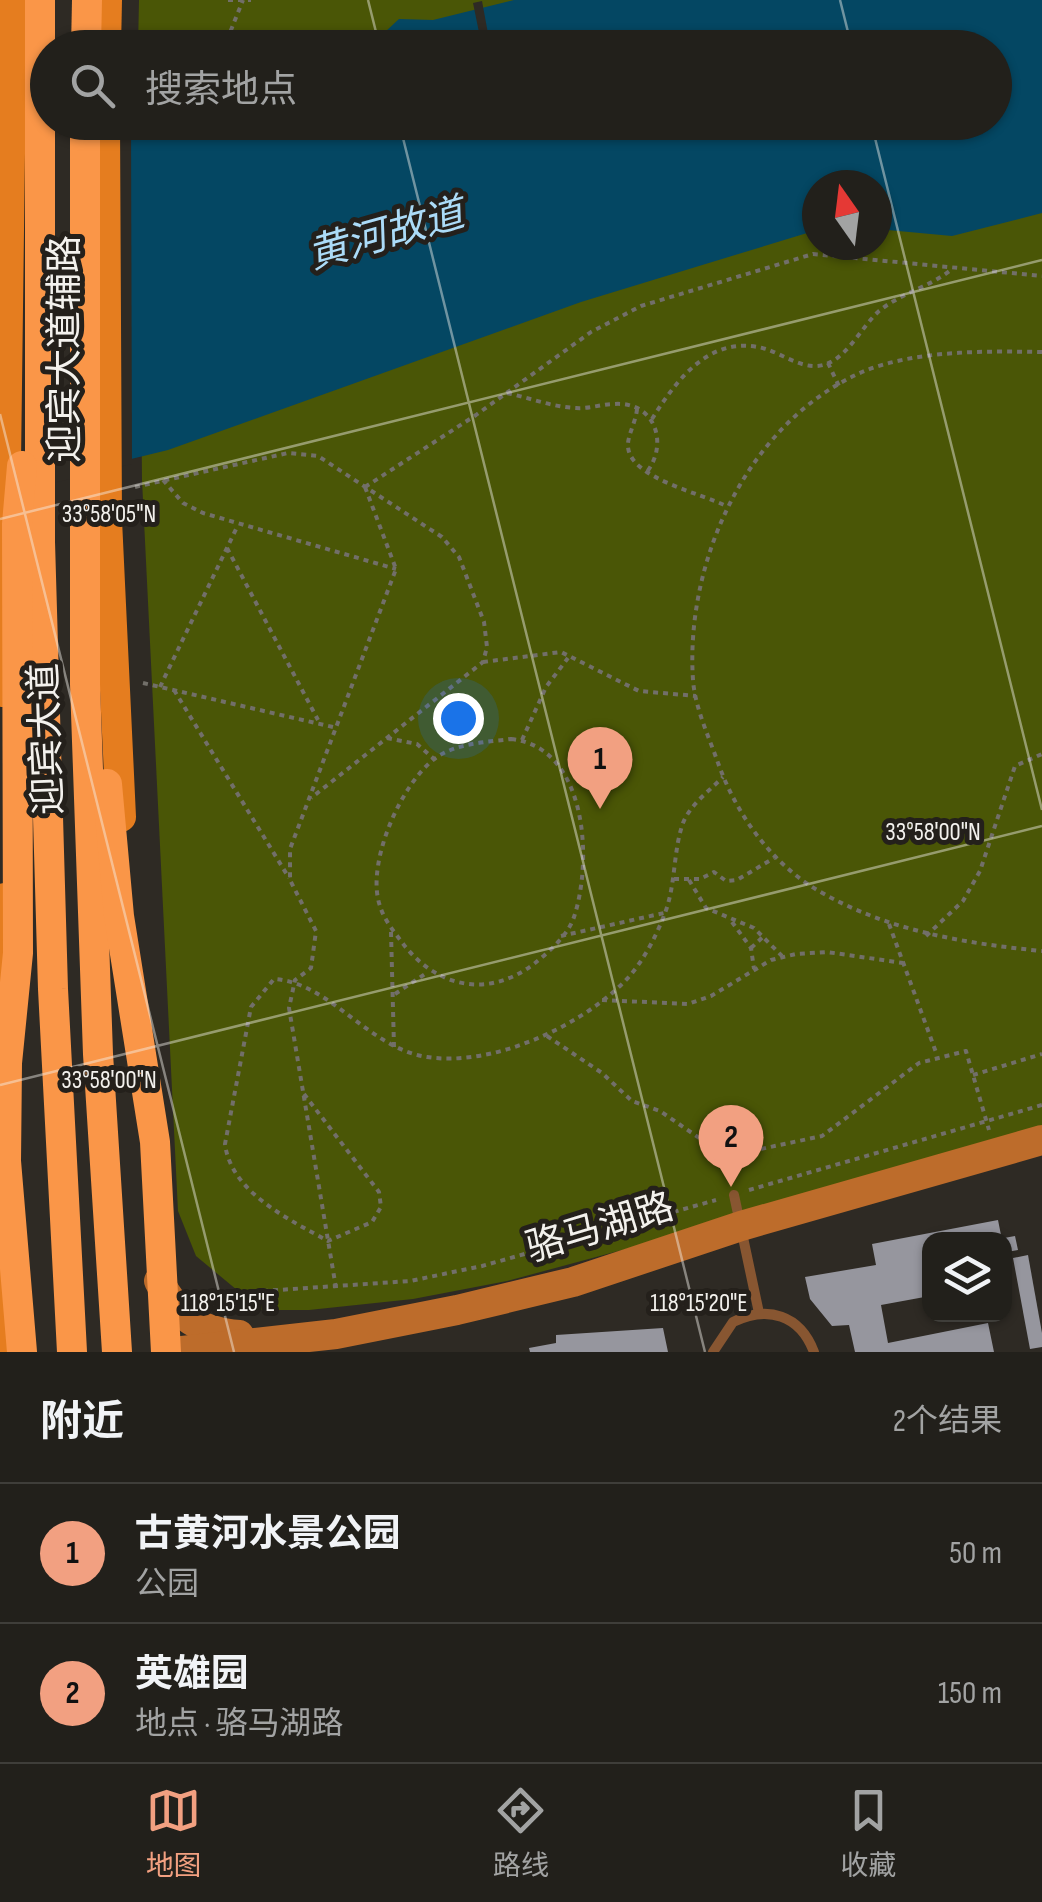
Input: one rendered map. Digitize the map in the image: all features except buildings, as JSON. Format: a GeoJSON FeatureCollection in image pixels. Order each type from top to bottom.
{"type":"FeatureCollection","features":[{"type":"Feature","properties":{"kind":"highway","name":"迎宾大道"},"geometry":{"type":"LineString","coordinates":[[40,0],[40,30]]}},
{"type":"Feature","properties":{"kind":"highway"},"geometry":{"type":"LineString","coordinates":[[86,0],[95,30]]}},
{"type":"Feature","properties":{"kind":"highway","name":"迎宾大道"},"geometry":{"type":"LineString","coordinates":[[39,140],[38,298],[53,969],[72,1352]]}},
{"type":"Feature","properties":{"kind":"highway","name":"迎宾大道"},"geometry":{"type":"LineString","coordinates":[[86,140],[96,532],[98,1054],[117,1352]]}},
{"type":"Feature","properties":{"kind":"highway"},"geometry":{"type":"LineString","coordinates":[[22,1352],[6,1161],[7,1062],[18,953],[17,524],[38,298]]}},
{"type":"Feature","properties":{"kind":"highway"},"geometry":{"type":"LineString","coordinates":[[96,532],[119,916],[155,1142],[170,1352]]}},
{"type":"Feature","properties":{"kind":"main road","name":"迎宾大道辅路"},"geometry":{"type":"LineString","coordinates":[[0,997],[5,894],[2,553],[12,0]]}},
{"type":"Feature","properties":{"kind":"main road"},"geometry":{"type":"LineString","coordinates":[[102,30],[107,0]]}},
{"type":"Feature","properties":{"kind":"main road","name":"迎宾大道辅路"},"geometry":{"type":"LineString","coordinates":[[106,140],[96,532],[148,1244],[170,1352]]}},
{"type":"Feature","properties":{"kind":"main road"},"geometry":{"type":"LineString","coordinates":[[0,1210],[3,1352]]}},
{"type":"Feature","properties":{"kind":"street","name":"骆马湖路"},"geometry":{"type":"LineString","coordinates":[[170,1352],[336,1334],[573,1282],[741,1226],[1042,1140]]}},
{"type":"Feature","properties":{"kind":"street"},"geometry":{"type":"LineString","coordinates":[[154,1273],[174,1309],[197,1328],[236,1335],[346,1327],[573,1282]]}},
{"type":"Feature","properties":{"kind":"lane"},"geometry":{"type":"LineString","coordinates":[[734,1194],[759,1313]]}},
{"type":"Feature","properties":{"kind":"lane"},"geometry":{"type":"LineString","coordinates":[[714,1352],[721,1334],[733,1322],[759,1313],[782,1316],[796,1324],[814,1352]]}},
{"type":"Feature","properties":{"kind":"path"},"geometry":{"type":"LineString","coordinates":[[228,0],[251,0]]}},
{"type":"Feature","properties":{"kind":"path"},"geometry":{"type":"LineString","coordinates":[[230,30],[242,1]]}},
{"type":"Feature","properties":{"kind":"path"},"geometry":{"type":"LineString","coordinates":[[365,487],[507,393],[590,332],[641,306],[813,254],[1042,276]]}},
{"type":"Feature","properties":{"kind":"path"},"geometry":{"type":"LineString","coordinates":[[652,420],[690,367],[730,347],[763,348],[816,366],[828,363],[893,301],[954,266]]}},
{"type":"Feature","properties":{"kind":"path"},"geometry":{"type":"LineString","coordinates":[[1042,352],[896,360],[816,400],[772,441],[728,507],[707,556],[694,620],[696,696],[723,778],[746,822],[776,856],[815,889],[889,924],[926,936],[1042,951]]}},
{"type":"Feature","properties":{"kind":"path"},"geometry":{"type":"LineString","coordinates":[[828,363],[839,386]]}},
{"type":"Feature","properties":{"kind":"path"},"geometry":{"type":"LineString","coordinates":[[507,393],[572,408],[614,404],[637,409],[652,420],[659,452],[646,474]]}},
{"type":"Feature","properties":{"kind":"path"},"geometry":{"type":"LineString","coordinates":[[637,409],[628,451],[646,474],[728,507]]}},
{"type":"Feature","properties":{"kind":"path"},"geometry":{"type":"LineString","coordinates":[[132,488],[288,453],[318,456],[442,536],[459,557],[484,622],[488,647],[483,662]]}},
{"type":"Feature","properties":{"kind":"path"},"geometry":{"type":"LineString","coordinates":[[163,480],[190,508],[396,569]]}},
{"type":"Feature","properties":{"kind":"path"},"geometry":{"type":"LineString","coordinates":[[290,880],[290,849],[396,569],[365,487]]}},
{"type":"Feature","properties":{"kind":"path"},"geometry":{"type":"LineString","coordinates":[[160,687],[238,525]]}},
{"type":"Feature","properties":{"kind":"path"},"geometry":{"type":"LineString","coordinates":[[227,548],[320,723]]}},
{"type":"Feature","properties":{"kind":"path"},"geometry":{"type":"LineString","coordinates":[[308,800],[483,662],[561,652],[639,691],[696,696]]}},
{"type":"Feature","properties":{"kind":"path"},"geometry":{"type":"LineString","coordinates":[[522,740],[546,687],[570,656]]}},
{"type":"Feature","properties":{"kind":"path"},"geometry":{"type":"LineString","coordinates":[[133,680],[334,727]]}},
{"type":"Feature","properties":{"kind":"path"},"geometry":{"type":"LineString","coordinates":[[174,690],[290,880],[316,932],[311,968],[296,980],[290,1008],[336,1288]]}},
{"type":"Feature","properties":{"kind":"path"},"geometry":{"type":"LineString","coordinates":[[387,738],[416,744],[434,758]]}},
{"type":"Feature","properties":{"kind":"path"},"geometry":{"type":"LineString","coordinates":[[522,740],[552,761],[578,806],[584,836],[582,882],[573,920],[536,963],[502,983],[477,987],[448,981],[429,971],[391,928],[380,906],[376,885],[380,852],[403,798],[434,758],[475,744],[522,740]]}},
{"type":"Feature","properties":{"kind":"path"},"geometry":{"type":"LineString","coordinates":[[926,936],[962,901],[980,871],[1015,766],[1042,754]]}},
{"type":"Feature","properties":{"kind":"path"},"geometry":{"type":"LineString","coordinates":[[328,1240],[294,1222],[239,1181],[228,1164],[225,1144],[251,1007],[274,978],[296,980],[394,1047],[430,1058],[460,1057],[545,1034],[602,1000],[638,966],[665,913],[683,823],[723,778]]}},
{"type":"Feature","properties":{"kind":"path"},"geometry":{"type":"LineString","coordinates":[[674,879],[689,880],[714,872],[726,880],[736,880],[776,856]]}},
{"type":"Feature","properties":{"kind":"path"},"geometry":{"type":"LineString","coordinates":[[689,880],[706,908],[764,936],[783,957]]}},
{"type":"Feature","properties":{"kind":"path"},"geometry":{"type":"LineString","coordinates":[[561,936],[665,913]]}},
{"type":"Feature","properties":{"kind":"path"},"geometry":{"type":"LineString","coordinates":[[732,922],[751,948],[754,970]]}},
{"type":"Feature","properties":{"kind":"path"},"geometry":{"type":"LineString","coordinates":[[889,924],[937,1055]]}},
{"type":"Feature","properties":{"kind":"path"},"geometry":{"type":"LineString","coordinates":[[391,928],[394,1047]]}},
{"type":"Feature","properties":{"kind":"path"},"geometry":{"type":"LineString","coordinates":[[751,948],[764,936]]}},
{"type":"Feature","properties":{"kind":"path"},"geometry":{"type":"LineString","coordinates":[[602,1000],[688,1004],[711,996],[783,957],[827,952],[903,963]]}},
{"type":"Feature","properties":{"kind":"path"},"geometry":{"type":"LineString","coordinates":[[395,994],[429,971]]}},
{"type":"Feature","properties":{"kind":"path"},"geometry":{"type":"LineString","coordinates":[[545,1034],[602,1072],[632,1100],[660,1111],[723,1150],[759,1152],[822,1136],[919,1063],[966,1050],[996,1154]]}},
{"type":"Feature","properties":{"kind":"path"},"geometry":{"type":"LineString","coordinates":[[973,1074],[1042,1054]]}},
{"type":"Feature","properties":{"kind":"path"},"geometry":{"type":"LineString","coordinates":[[304,1094],[379,1192],[382,1206],[372,1222],[328,1240]]}},
{"type":"Feature","properties":{"kind":"path"},"geometry":{"type":"LineString","coordinates":[[262,1291],[410,1281],[482,1266],[1042,1105]]}},
{"type":"Feature","properties":{"kind":"path"},"geometry":{"type":"LineString","coordinates":[[723,1150],[734,1194]]}},
{"type":"Feature","properties":{"kind":"green space"},"geometry":{"type":"Polygon","coordinates":[[[139,0],[1042,0],[1042,1137],[507,1281],[413,1299],[309,1310],[261,1310],[196,1256],[178,1211],[142,480],[139,140],[1012,140],[1012,30],[138,30],[139,0]]]}},
{"type":"Feature","properties":{"kind":"water","name":"黄河故道"},"geometry":{"type":"Polygon","coordinates":[[[514,0],[1042,0],[1042,213],[952,236],[892,230],[892,170],[802,170],[802,235],[581,302],[168,450],[0,491],[0,154],[61,140],[1012,140],[1012,30],[387,30],[399,19],[433,20],[514,0]]]}},
{"type":"Feature","properties":{"kind":"pier"},"geometry":{"type":"Polygon","coordinates":[[[482,1],[487,30],[479,30],[473,3],[482,1]]]}},
{"type":"Feature","properties":{"kind":"pier"},"geometry":{"type":"Polygon","coordinates":[[[39,140],[131,140],[132,464],[0,496],[0,149],[39,140]]]}},
{"type":"Feature","properties":{"kind":"place","name":"古黄河水景公园"},"geometry":{"type":"Point","coordinates":[600,809]}},
{"type":"Feature","properties":{"kind":"place","name":"英雄园"},"geometry":{"type":"Point","coordinates":[731,1187]}}]}
